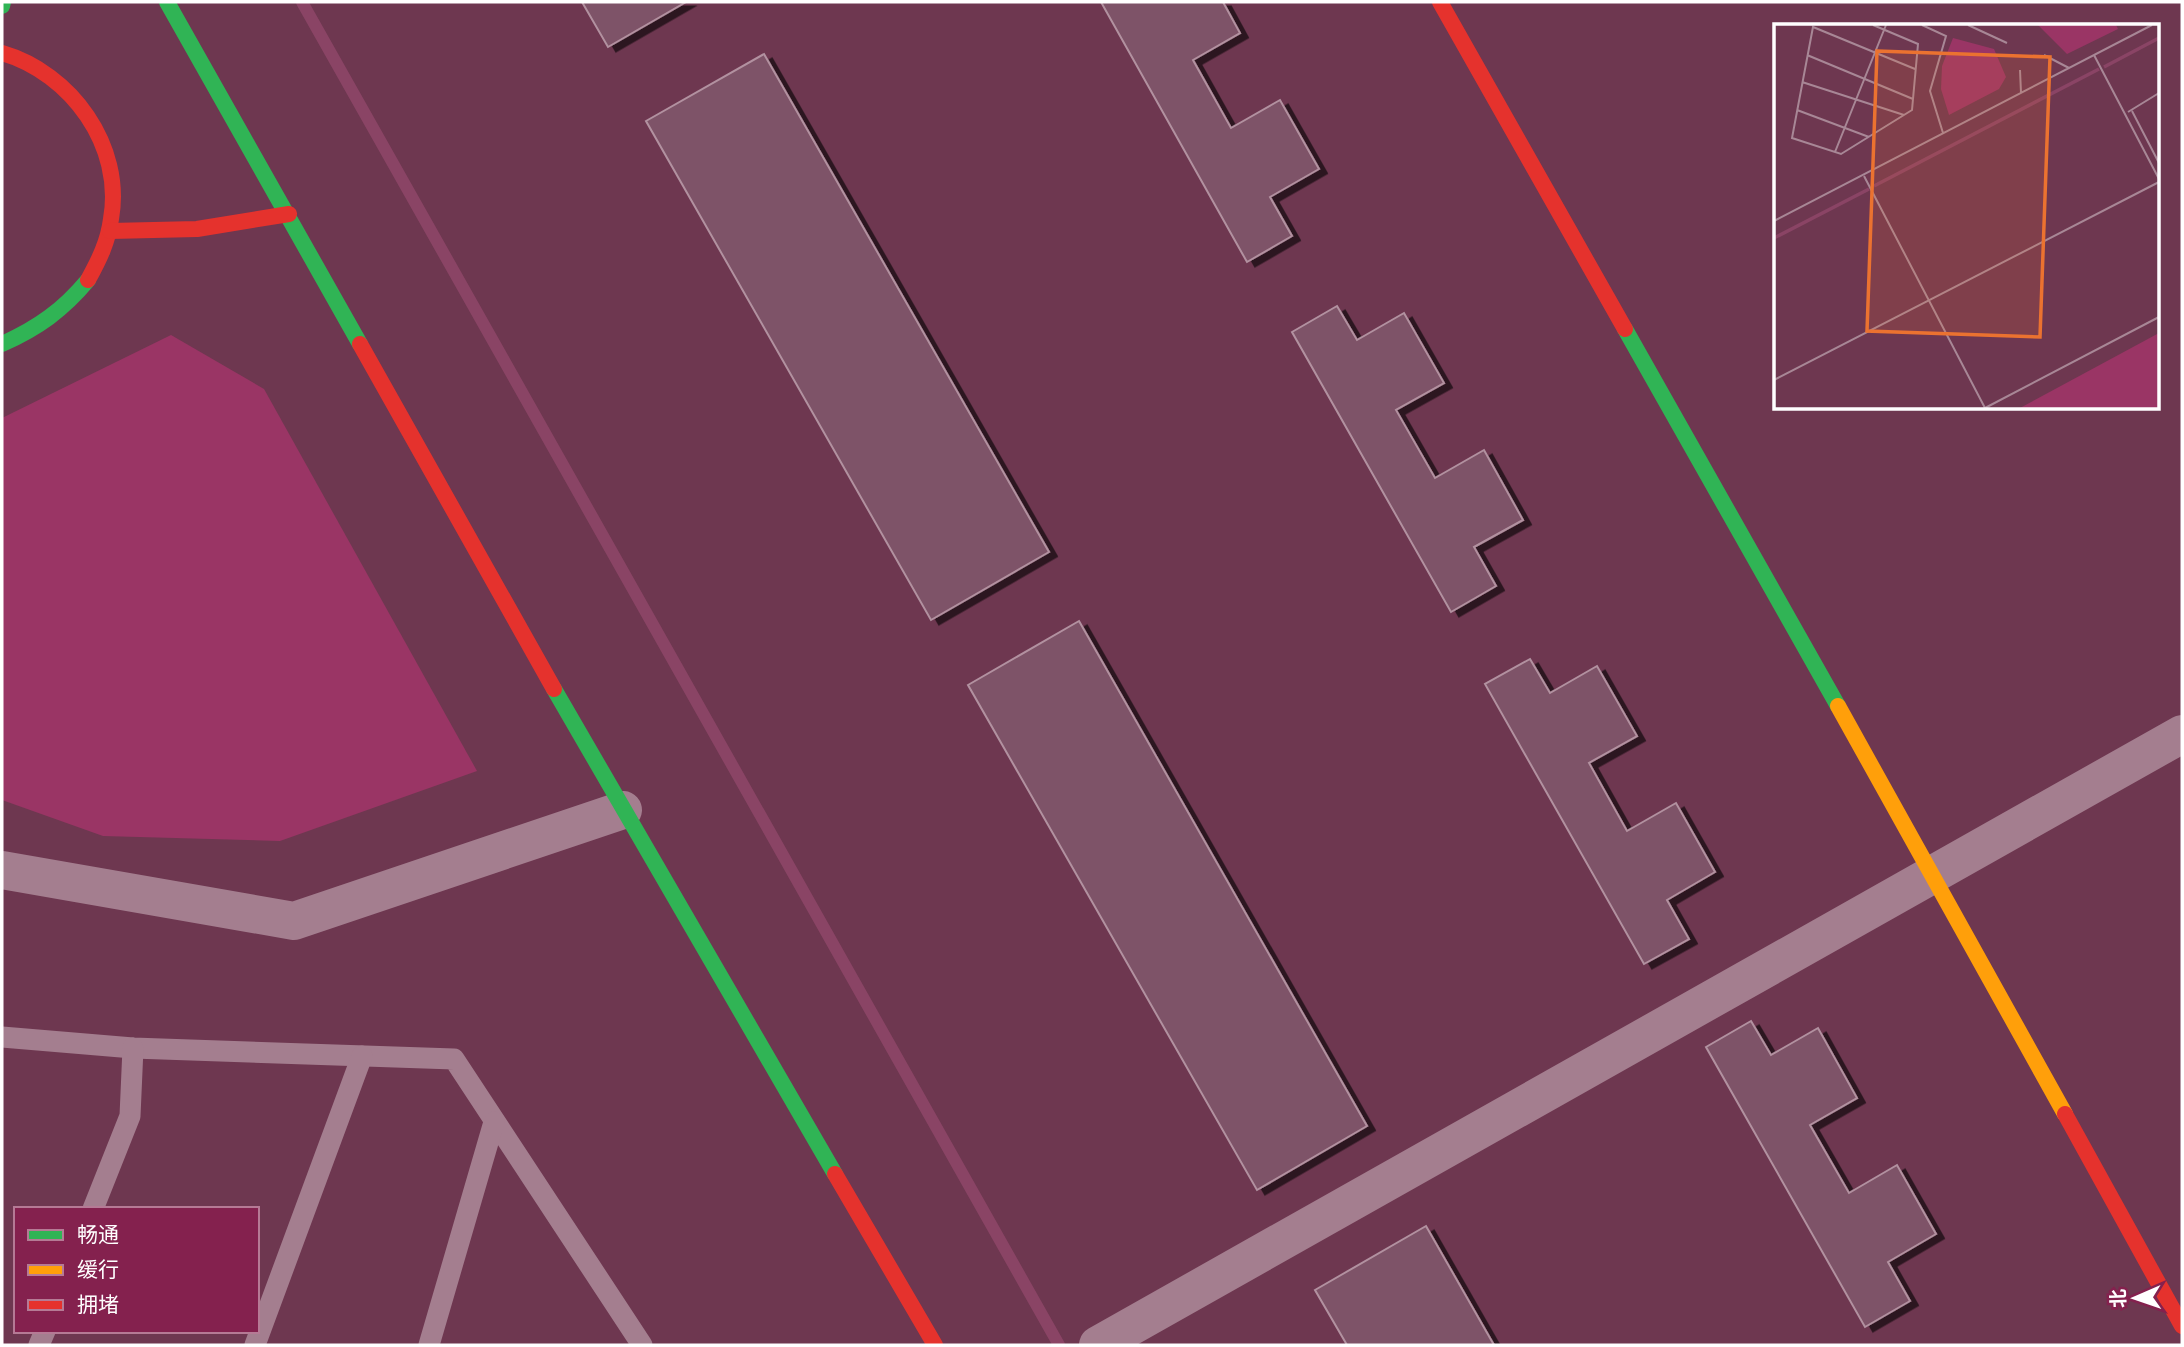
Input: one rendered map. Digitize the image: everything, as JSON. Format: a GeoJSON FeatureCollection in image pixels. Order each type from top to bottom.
{"type":"FeatureCollection","features":[{"type":"Feature","properties":{"kind":"street"},"geometry":{"type":"LineString","coordinates":[[167,2],[623,810],[935,1345]]}},
{"type":"Feature","properties":{"kind":"street"},"geometry":{"type":"LineString","coordinates":[[1440,2],[1934,874],[2182,1326]]}},
{"type":"Feature","properties":{"kind":"street"},"geometry":{"type":"LineString","coordinates":[[2,53],[34,64],[73,94],[100,135],[113,183],[110,231],[94,273],[67,308],[30,334],[2,344]]}},
{"type":"Feature","properties":{"kind":"street"},"geometry":{"type":"LineString","coordinates":[[110,231],[197,229],[289,215]]}},
{"type":"Feature","properties":{"kind":"street"},"geometry":{"type":"LineString","coordinates":[[1098,1345],[2182,734]]}},
{"type":"Feature","properties":{"kind":"street"},"geometry":{"type":"LineString","coordinates":[[2,870],[294,921],[623,810]]}},
{"type":"Feature","properties":{"kind":"lane"},"geometry":{"type":"LineString","coordinates":[[2,1037],[133,1048],[454,1059],[642,1345]]}},
{"type":"Feature","properties":{"kind":"lane"},"geometry":{"type":"LineString","coordinates":[[94,1207],[130,1116],[133,1048]]}},
{"type":"Feature","properties":{"kind":"lane"},"geometry":{"type":"LineString","coordinates":[[255,1345],[362,1056]]}},
{"type":"Feature","properties":{"kind":"lane"},"geometry":{"type":"LineString","coordinates":[[429,1345],[494,1122]]}},
{"type":"Feature","properties":{"kind":"shaded area"},"geometry":{"type":"Polygon","coordinates":[[[171,335],[264,389],[477,771],[280,841],[103,836],[2,800],[2,418],[171,335]]]}},
{"type":"Feature","properties":{"kind":"building"},"geometry":{"type":"Polygon","coordinates":[[[582,2],[686,2],[608,47],[582,2]]]}},
{"type":"Feature","properties":{"kind":"building"},"geometry":{"type":"Polygon","coordinates":[[[1101,2],[1223,2],[1240,33],[1193,60],[1231,128],[1280,100],[1319,169],[1270,197],[1292,236],[1247,262],[1101,2]]]}},
{"type":"Feature","properties":{"kind":"building"},"geometry":{"type":"Polygon","coordinates":[[[764,54],[1049,552],[931,620],[646,121],[764,54]]]}},
{"type":"Feature","properties":{"kind":"building"},"geometry":{"type":"Polygon","coordinates":[[[1337,306],[1357,340],[1404,313],[1444,383],[1396,410],[1435,478],[1484,450],[1523,520],[1474,547],[1496,586],[1451,612],[1292,332],[1337,306]]]}},
{"type":"Feature","properties":{"kind":"building"},"geometry":{"type":"Polygon","coordinates":[[[1079,621],[1367,1126],[1257,1190],[968,685],[1079,621]]]}},
{"type":"Feature","properties":{"kind":"building"},"geometry":{"type":"Polygon","coordinates":[[[1530,659],[1550,693],[1597,666],[1637,736],[1589,763],[1627,831],[1676,803],[1715,872],[1667,900],[1689,939],[1644,964],[1485,684],[1530,659]]]}},
{"type":"Feature","properties":{"kind":"building"},"geometry":{"type":"Polygon","coordinates":[[[1751,1021],[1771,1055],[1818,1028],[1857,1098],[1810,1125],[1849,1193],[1897,1165],[1936,1234],[1888,1262],[1910,1301],[1865,1327],[1706,1047],[1751,1021]]]}},
{"type":"Feature","properties":{"kind":"building"},"geometry":{"type":"Polygon","coordinates":[[[1426,1226],[1494,1345],[1347,1345],[1315,1290],[1426,1226]]]}},
{"type":"Feature","properties":{"kind":"waterway"},"geometry":{"type":"LineString","coordinates":[[302,2],[1059,1345]]}},
{"type":"Feature","properties":{"kind":"traffic: fast"},"geometry":{"type":"LineString","coordinates":[[2,6],[3,2]]}},
{"type":"Feature","properties":{"kind":"traffic: fast"},"geometry":{"type":"LineString","coordinates":[[167,2],[360,344]]}},
{"type":"Feature","properties":{"kind":"traffic: fast"},"geometry":{"type":"LineString","coordinates":[[2,344],[49,317],[88,280]]}},
{"type":"Feature","properties":{"kind":"traffic: fast"},"geometry":{"type":"LineString","coordinates":[[1625,329],[1838,706]]}},
{"type":"Feature","properties":{"kind":"traffic: fast"},"geometry":{"type":"LineString","coordinates":[[554,689],[835,1174]]}},
{"type":"Feature","properties":{"kind":"traffic: slow"},"geometry":{"type":"LineString","coordinates":[[1838,706],[2065,1114]]}},
{"type":"Feature","properties":{"kind":"traffic: jam"},"geometry":{"type":"LineString","coordinates":[[1440,2],[1625,329]]}},
{"type":"Feature","properties":{"kind":"traffic: jam"},"geometry":{"type":"LineString","coordinates":[[2,53],[27,63],[50,77],[70,95],[87,116],[100,140],[109,165],[113,192],[111,219],[102,251],[88,280]]}},
{"type":"Feature","properties":{"kind":"traffic: jam"},"geometry":{"type":"LineString","coordinates":[[110,231],[197,229],[289,214]]}},
{"type":"Feature","properties":{"kind":"traffic: jam"},"geometry":{"type":"LineString","coordinates":[[360,344],[554,689]]}},
{"type":"Feature","properties":{"kind":"traffic: jam"},"geometry":{"type":"LineString","coordinates":[[2065,1114],[2182,1326]]}},
{"type":"Feature","properties":{"kind":"traffic: jam"},"geometry":{"type":"LineString","coordinates":[[835,1174],[935,1345]]}}]}
